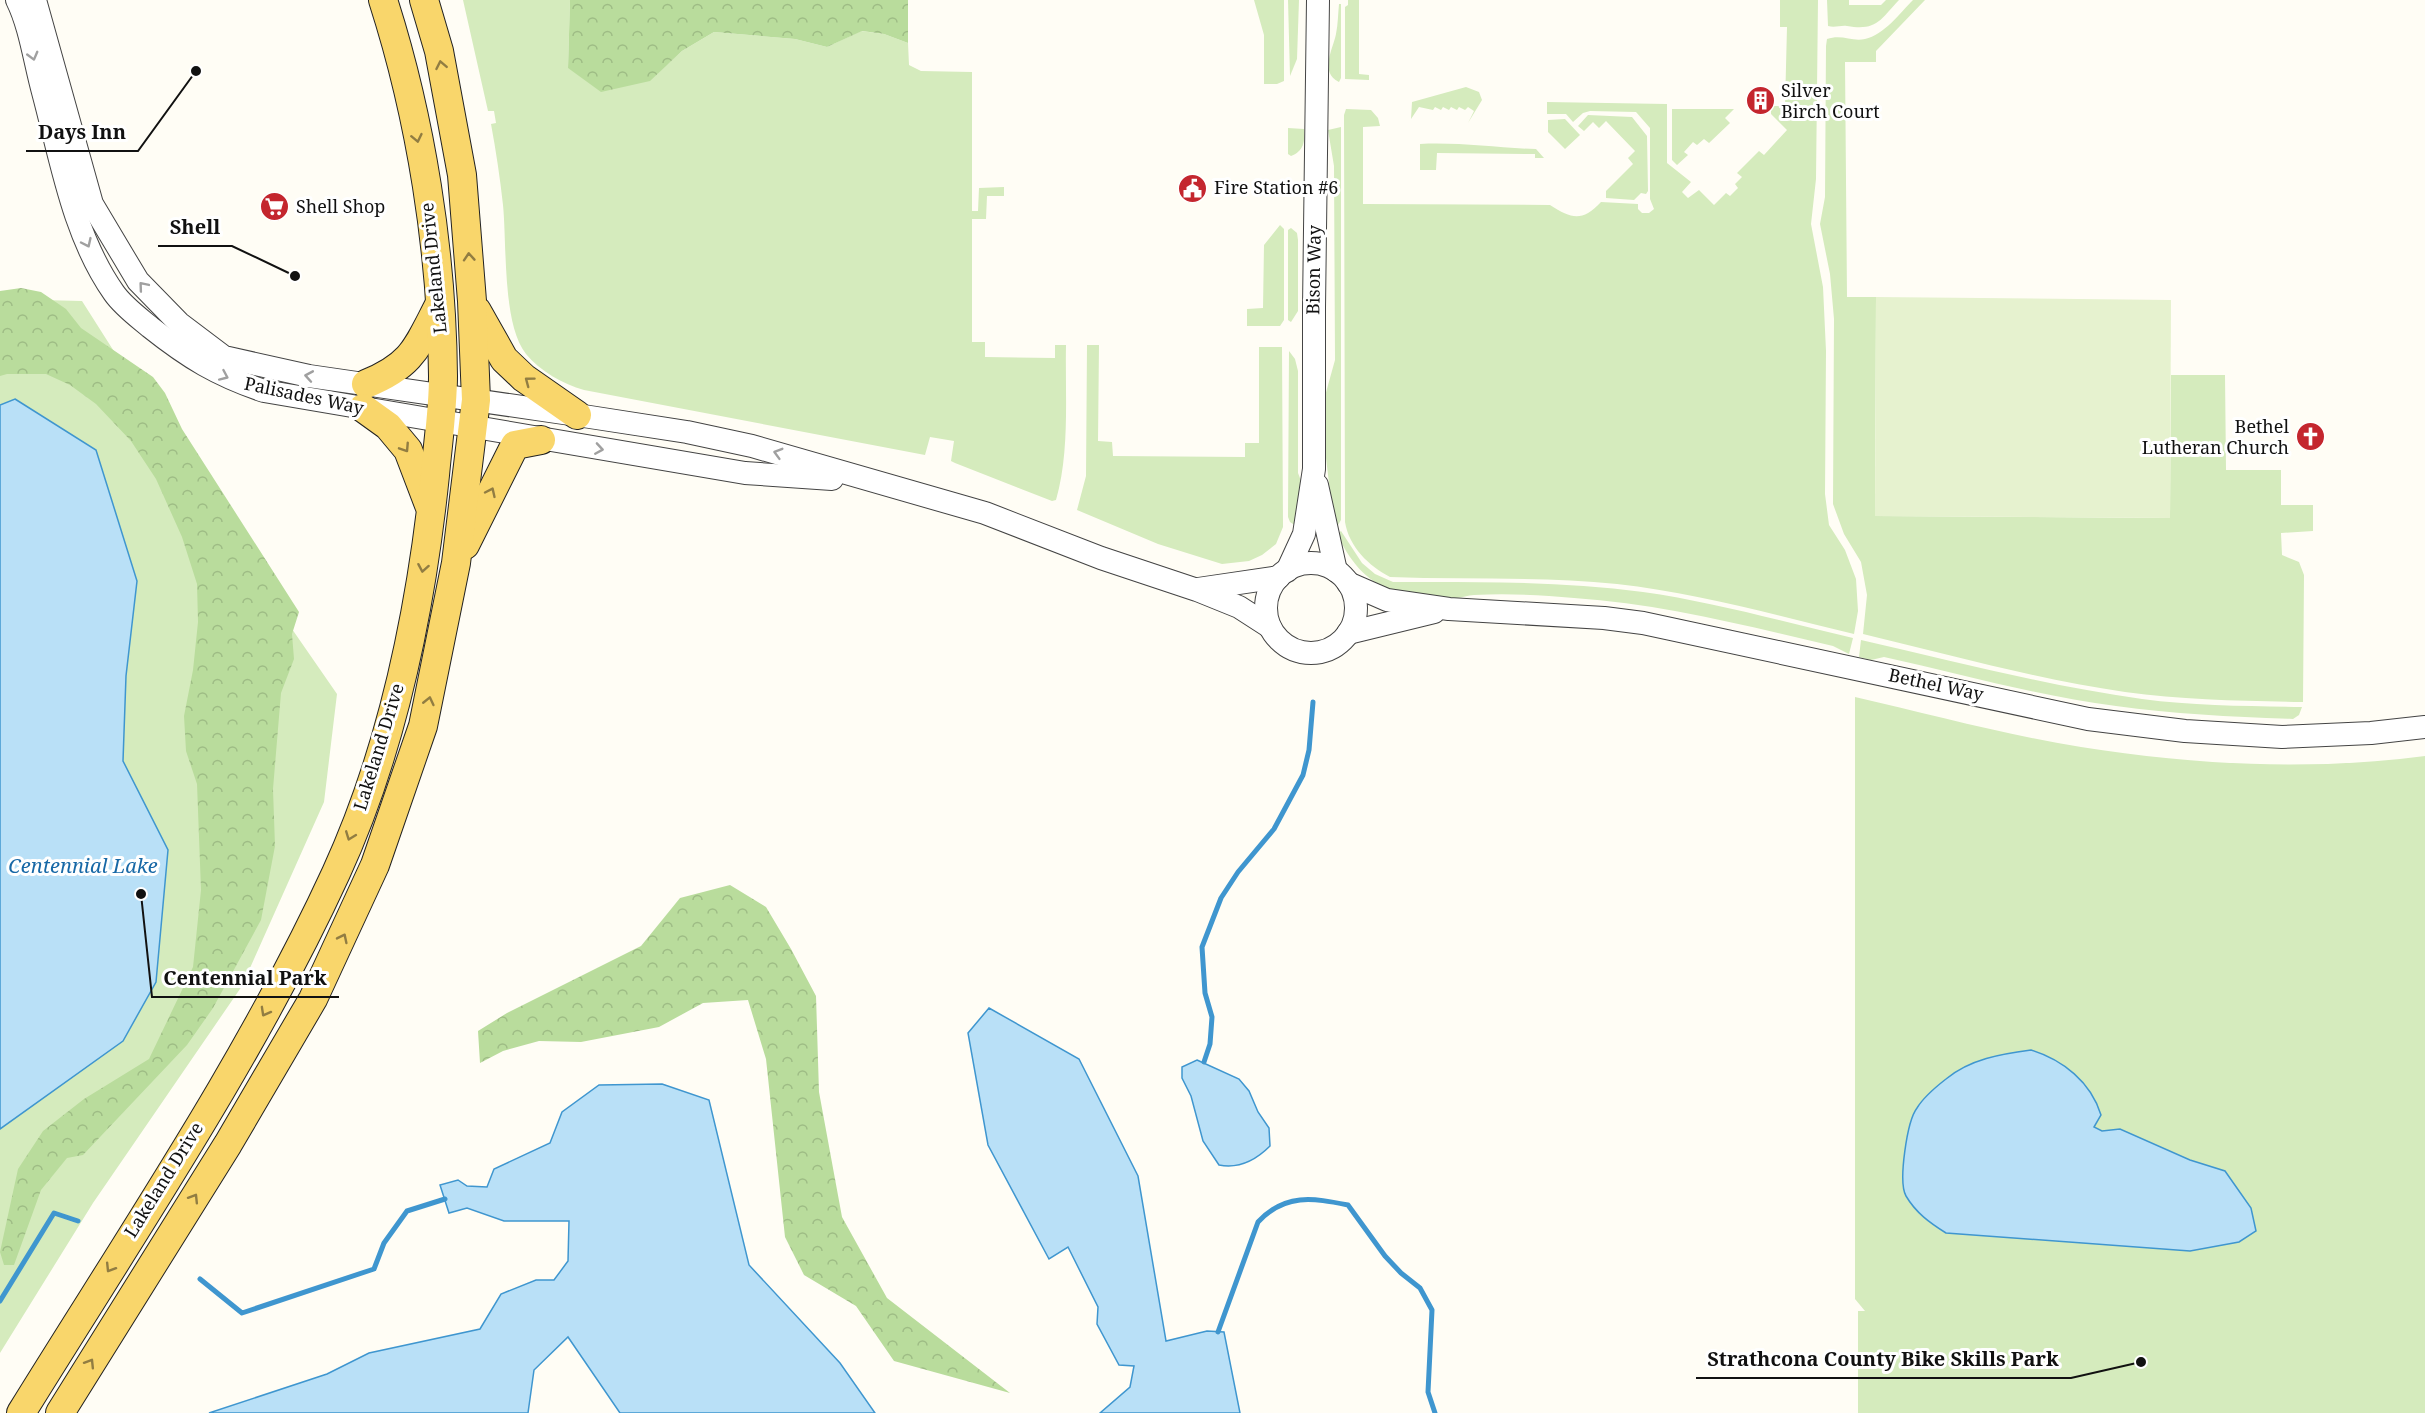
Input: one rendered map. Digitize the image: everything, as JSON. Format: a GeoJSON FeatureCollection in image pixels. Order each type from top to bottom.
{"type":"FeatureCollection","features":[{"type":"Feature","properties":{"kind":"main road","name":"Lakeland Drive"},"geometry":{"type":"LineString","coordinates":[[21,1413],[247,1046],[293,961],[337,870],[366,795],[404,664],[424,561],[431,510],[441,408],[440,303],[423,170],[407,93],[383,0]]}},
{"type":"Feature","properties":{"kind":"main road","name":"Lakeland Drive"},"geometry":{"type":"LineString","coordinates":[[60,1413],[264,1085],[313,999],[375,866],[423,726],[456,563],[476,400],[472,301],[462,175],[439,51],[424,0]]}},
{"type":"Feature","properties":{"kind":"main road"},"geometry":{"type":"LineString","coordinates":[[472,301],[504,359],[524,378],[577,415]]}},
{"type":"Feature","properties":{"kind":"main road"},"geometry":{"type":"LineString","coordinates":[[431,510],[408,450],[365,396],[405,362],[416,349],[440,303]]}},
{"type":"Feature","properties":{"kind":"main road"},"geometry":{"type":"LineString","coordinates":[[456,563],[515,445],[541,440]]}},
{"type":"Feature","properties":{"kind":"street","name":"Palisades Way"},"geometry":{"type":"LineString","coordinates":[[17,0],[81,230],[98,266],[115,294],[136,316],[184,354],[217,373],[264,391],[365,396],[441,408],[476,400],[687,432],[752,446],[874,482]]}},
{"type":"Feature","properties":{"kind":"street","name":"Palisades Way"},"geometry":{"type":"LineString","coordinates":[[35,0],[92,204],[138,281],[179,323],[224,357],[309,376],[365,396]]}},
{"type":"Feature","properties":{"kind":"street","name":"Bison Way"},"geometry":{"type":"LineString","coordinates":[[1283,574],[1304,534],[1314,469],[1318,0]]}},
{"type":"Feature","properties":{"kind":"street","name":"Palisades Way"},"geometry":{"type":"LineString","coordinates":[[441,408],[472,428],[541,440],[745,473],[874,482]]}},
{"type":"Feature","properties":{"kind":"street","name":"Bison Way"},"geometry":{"type":"LineString","coordinates":[[1314,469],[1342,577]]}},
{"type":"Feature","properties":{"kind":"street"},"geometry":{"type":"LineString","coordinates":[[874,482],[985,513],[1101,558],[1197,590],[1239,607],[1270,627],[1285,645],[1307,653],[1330,649],[1348,633],[1353,624],[1355,603],[1342,577],[1317,564],[1296,566],[1283,574],[1271,588],[1266,614],[1270,627]]}},
{"type":"Feature","properties":{"kind":"street"},"geometry":{"type":"LineString","coordinates":[[1197,590],[1283,574]]}},
{"type":"Feature","properties":{"kind":"street","name":"Bethel Way"},"geometry":{"type":"LineString","coordinates":[[1342,577],[1387,600],[1449,609],[1604,618],[1643,623],[2088,719],[2185,731],[2282,737],[2372,733],[2425,726]]}},
{"type":"Feature","properties":{"kind":"street","name":"Bethel Way"},"geometry":{"type":"LineString","coordinates":[[1348,633],[1449,609]]}},
{"type":"Feature","properties":{"kind":"green space"},"geometry":{"type":"Polygon","coordinates":[[[463,0],[570,0],[568,68],[650,80],[682,51],[714,32],[795,39],[827,47],[861,31],[884,34],[908,43],[909,65],[921,71],[972,72],[972,211],[978,211],[979,188],[1004,187],[1004,196],[987,196],[986,219],[972,219],[972,342],[985,342],[985,357],[1055,358],[1055,345],[1066,345],[1065,443],[1056,500],[1052,501],[951,461],[954,441],[930,437],[925,455],[584,390],[560,380],[538,366],[526,354],[518,341],[513,324],[507,283],[503,205],[491,124],[496,123],[494,111],[488,111],[463,0]]]}},
{"type":"Feature","properties":{"kind":"green space"},"geometry":{"type":"Polygon","coordinates":[[[570,0],[908,0],[908,43],[884,34],[862,31],[827,47],[795,39],[714,32],[682,51],[650,81],[601,92],[568,68],[570,0]]]}},
{"type":"Feature","properties":{"kind":"green space"},"geometry":{"type":"Polygon","coordinates":[[[1254,0],[1284,0],[1284,81],[1277,84],[1264,84],[1264,35],[1254,0]]]}},
{"type":"Feature","properties":{"kind":"green space"},"geometry":{"type":"Polygon","coordinates":[[[1288,0],[1299,0],[1297,59],[1290,76],[1288,0]]]}},
{"type":"Feature","properties":{"kind":"green space"},"geometry":{"type":"Polygon","coordinates":[[[1348,0],[1359,0],[1359,74],[1369,75],[1369,80],[1345,79],[1345,7],[1348,5],[1348,0]]]}},
{"type":"Feature","properties":{"kind":"green space"},"geometry":{"type":"Polygon","coordinates":[[[1780,0],[1818,0],[1816,179],[1811,224],[1823,287],[1826,351],[1825,494],[1829,525],[1845,550],[1856,579],[1858,611],[1854,634],[1736,605],[1647,588],[1560,580],[1390,577],[1375,567],[1355,547],[1345,522],[1344,115],[1346,109],[1371,110],[1378,118],[1380,126],[1363,127],[1363,204],[1550,205],[1577,216],[1588,213],[1601,202],[1638,204],[1638,209],[1642,213],[1649,213],[1654,209],[1650,199],[1650,128],[1636,112],[1590,111],[1583,113],[1573,122],[1566,114],[1547,114],[1547,102],[1667,104],[1667,163],[1691,182],[1682,192],[1688,198],[1699,190],[1714,205],[1726,193],[1730,196],[1738,188],[1735,184],[1742,177],[1737,173],[1759,151],[1764,155],[1787,130],[1771,114],[1771,106],[1785,106],[1787,27],[1780,27],[1780,0]]]}},
{"type":"Feature","properties":{"kind":"green space"},"geometry":{"type":"Polygon","coordinates":[[[1827,0],[1849,0],[1849,5],[1881,5],[1886,0],[1899,0],[1872,25],[1833,27],[1828,26],[1827,0]]]}},
{"type":"Feature","properties":{"kind":"green space"},"geometry":{"type":"Polygon","coordinates":[[[1913,0],[1925,0],[1876,51],[1876,62],[1845,62],[1847,297],[1876,297],[1875,516],[2170,518],[2171,375],[2225,375],[2226,470],[2281,470],[2281,505],[2313,505],[2313,531],[2281,533],[2282,555],[2299,562],[2304,575],[2303,702],[2236,701],[2147,695],[2092,687],[1863,634],[1867,595],[1861,562],[1844,534],[1833,504],[1834,319],[1830,274],[1820,224],[1825,197],[1826,46],[1827,39],[1832,38],[1860,40],[1872,37],[1891,23],[1913,0]]]}},
{"type":"Feature","properties":{"kind":"green space"},"geometry":{"type":"Polygon","coordinates":[[[1339,4],[1341,4],[1341,78],[1339,82],[1333,78],[1328,66],[1337,30],[1339,4]]]}},
{"type":"Feature","properties":{"kind":"green space"},"geometry":{"type":"Polygon","coordinates":[[[1466,87],[1479,92],[1482,100],[1468,123],[1474,111],[1468,107],[1465,110],[1459,107],[1457,110],[1451,107],[1449,110],[1443,107],[1441,110],[1435,107],[1433,110],[1419,107],[1411,119],[1412,102],[1466,87]]]}},
{"type":"Feature","properties":{"kind":"green space"},"geometry":{"type":"Polygon","coordinates":[[[1672,109],[1734,109],[1725,118],[1730,123],[1709,143],[1704,139],[1697,145],[1693,142],[1684,152],[1688,155],[1677,165],[1672,160],[1672,109]]]}},
{"type":"Feature","properties":{"kind":"green space"},"geometry":{"type":"Polygon","coordinates":[[[1588,115],[1632,117],[1647,136],[1648,191],[1646,194],[1641,193],[1634,200],[1606,198],[1606,191],[1633,164],[1628,158],[1635,151],[1606,121],[1599,128],[1593,122],[1584,131],[1578,126],[1588,115]]]}},
{"type":"Feature","properties":{"kind":"green space"},"geometry":{"type":"Polygon","coordinates":[[[1565,119],[1580,135],[1565,149],[1548,132],[1548,120],[1565,119]]]}},
{"type":"Feature","properties":{"kind":"green space"},"geometry":{"type":"Polygon","coordinates":[[[1341,127],[1341,520],[1338,525],[1334,525],[1326,458],[1325,396],[1335,360],[1334,166],[1328,130],[1341,127]]]}},
{"type":"Feature","properties":{"kind":"green space"},"geometry":{"type":"Polygon","coordinates":[[[1288,128],[1304,129],[1303,145],[1291,156],[1288,154],[1288,128]]]}},
{"type":"Feature","properties":{"kind":"green space"},"geometry":{"type":"Polygon","coordinates":[[[1420,144],[1536,149],[1544,158],[1535,158],[1535,154],[1437,153],[1436,170],[1420,170],[1420,144]]]}},
{"type":"Feature","properties":{"kind":"green space"},"geometry":{"type":"Polygon","coordinates":[[[1280,225],[1284,229],[1284,320],[1280,326],[1247,326],[1247,309],[1263,308],[1264,245],[1280,225]]]}},
{"type":"Feature","properties":{"kind":"green space"},"geometry":{"type":"Polygon","coordinates":[[[1291,228],[1297,233],[1298,240],[1298,311],[1291,322],[1288,320],[1288,230],[1291,228]]]}},
{"type":"Feature","properties":{"kind":"green space"},"geometry":{"type":"Polygon","coordinates":[[[21,288],[41,292],[66,309],[81,328],[153,377],[165,393],[182,429],[299,612],[292,634],[294,659],[281,693],[273,789],[275,846],[261,920],[213,1008],[187,1045],[83,1155],[67,1158],[41,1190],[14,1265],[4,1265],[0,1252],[18,1169],[43,1131],[84,1099],[149,1059],[193,967],[201,890],[197,784],[186,751],[184,716],[193,670],[198,622],[197,584],[182,537],[156,479],[131,441],[96,404],[70,385],[46,374],[0,376],[0,291],[21,288]]]}},
{"type":"Feature","properties":{"kind":"green space"},"geometry":{"type":"Polygon","coordinates":[[[1876,297],[2171,300],[2170,518],[1875,516],[1876,297]]]}},
{"type":"Feature","properties":{"kind":"green space"},"geometry":{"type":"Polygon","coordinates":[[[0,299],[82,301],[274,603],[337,694],[324,802],[242,986],[93,1203],[0,1353],[0,299]]]}},
{"type":"Feature","properties":{"kind":"green space"},"geometry":{"type":"Polygon","coordinates":[[[1087,345],[1099,345],[1098,441],[1112,442],[1113,456],[1245,457],[1245,443],[1259,443],[1259,347],[1282,347],[1283,527],[1276,544],[1262,555],[1249,561],[1222,564],[1158,544],[1077,510],[1086,476],[1087,345]]]}},
{"type":"Feature","properties":{"kind":"green space"},"geometry":{"type":"Polygon","coordinates":[[[1289,351],[1295,359],[1298,371],[1298,473],[1303,486],[1296,526],[1290,522],[1288,517],[1289,351]]]}},
{"type":"Feature","properties":{"kind":"green space"},"geometry":{"type":"Polygon","coordinates":[[[1341,531],[1362,563],[1375,574],[1393,582],[1487,582],[1612,588],[1670,596],[1853,638],[1849,654],[1833,646],[1640,605],[1537,595],[1486,594],[1448,598],[1408,594],[1383,586],[1366,575],[1353,561],[1342,543],[1337,534],[1341,531]]]}},
{"type":"Feature","properties":{"kind":"green space"},"geometry":{"type":"Polygon","coordinates":[[[1861,640],[2106,694],[2202,704],[2302,707],[2299,715],[2293,719],[2182,713],[2087,702],[2029,691],[1884,657],[1871,660],[1859,657],[1861,640]]]}},
{"type":"Feature","properties":{"kind":"green space"},"geometry":{"type":"Polygon","coordinates":[[[1855,697],[2053,742],[2166,758],[2209,762],[2296,764],[2382,761],[2425,756],[2425,1413],[1858,1413],[1858,1311],[1865,1311],[1855,1299],[1855,697]]]}},
{"type":"Feature","properties":{"kind":"green space"},"geometry":{"type":"Polygon","coordinates":[[[730,885],[766,907],[816,996],[819,1092],[842,1217],[887,1298],[1010,1393],[894,1361],[856,1306],[804,1275],[785,1237],[766,1059],[748,1000],[703,1003],[659,1027],[581,1042],[539,1041],[503,1051],[480,1063],[478,1031],[507,1013],[641,946],[680,898],[730,885]]]}},
{"type":"Feature","properties":{"kind":"water","name":"Centennial Lake"},"geometry":{"type":"Polygon","coordinates":[[[15,399],[96,450],[137,581],[126,676],[123,761],[168,850],[156,982],[123,1041],[0,1129],[0,405],[15,399]]]}},
{"type":"Feature","properties":{"kind":"water"},"geometry":{"type":"Polygon","coordinates":[[[989,1008],[1079,1059],[1138,1176],[1166,1341],[1207,1331],[1224,1332],[1240,1413],[1100,1413],[1130,1387],[1134,1366],[1119,1365],[1097,1324],[1098,1307],[1068,1247],[1049,1259],[988,1145],[968,1033],[989,1008]]]}},
{"type":"Feature","properties":{"kind":"water"},"geometry":{"type":"Polygon","coordinates":[[[2031,1050],[2065,1066],[2083,1083],[2101,1115],[2094,1127],[2102,1131],[2120,1129],[2190,1160],[2225,1171],[2251,1208],[2256,1231],[2239,1242],[2190,1251],[1946,1233],[1919,1213],[1906,1196],[1903,1178],[1910,1125],[1917,1108],[1926,1096],[1955,1072],[1976,1062],[2031,1050]]]}},
{"type":"Feature","properties":{"kind":"water"},"geometry":{"type":"Polygon","coordinates":[[[1197,1060],[1239,1079],[1249,1091],[1258,1112],[1269,1128],[1270,1146],[1253,1159],[1233,1166],[1219,1165],[1203,1141],[1191,1096],[1182,1078],[1182,1067],[1197,1060]]]}},
{"type":"Feature","properties":{"kind":"water"},"geometry":{"type":"Polygon","coordinates":[[[662,1084],[709,1100],[749,1265],[840,1363],[875,1413],[620,1413],[568,1337],[534,1370],[528,1413],[209,1413],[327,1374],[369,1353],[480,1329],[501,1294],[536,1280],[554,1280],[568,1261],[569,1221],[504,1221],[467,1208],[449,1213],[440,1185],[458,1180],[467,1186],[487,1187],[494,1169],[550,1143],[562,1112],[599,1085],[662,1084]]]}},
{"type":"Feature","properties":{"kind":"waterway"},"geometry":{"type":"LineString","coordinates":[[1204,1062],[1210,1044],[1212,1017],[1205,993],[1202,947],[1221,898],[1238,872],[1274,829],[1303,775],[1309,750],[1313,702]]}},
{"type":"Feature","properties":{"kind":"waterway"},"geometry":{"type":"LineString","coordinates":[[200,1279],[242,1313],[374,1269],[384,1243],[407,1211],[445,1199]]}},
{"type":"Feature","properties":{"kind":"waterway"},"geometry":{"type":"LineString","coordinates":[[1218,1332],[1258,1222],[1268,1213],[1289,1202],[1311,1200],[1348,1205],[1385,1256],[1420,1288],[1432,1310],[1428,1392],[1435,1413]]}},
{"type":"Feature","properties":{"kind":"waterway"},"geometry":{"type":"LineString","coordinates":[[0,1301],[54,1213],[78,1221]]}},
{"type":"Feature","properties":{"kind":"place","name":"Days Inn"},"geometry":{"type":"Point","coordinates":[196,71]}},
{"type":"Feature","properties":{"kind":"place","name":"Silver Birch Court"},"geometry":{"type":"Point","coordinates":[1760,101]}},
{"type":"Feature","properties":{"kind":"place","name":"Fire Station #6"},"geometry":{"type":"Point","coordinates":[1193,188]}},
{"type":"Feature","properties":{"kind":"place","name":"Shell Shop"},"geometry":{"type":"Point","coordinates":[275,207]}},
{"type":"Feature","properties":{"kind":"place","name":"Shell"},"geometry":{"type":"Point","coordinates":[295,276]}},
{"type":"Feature","properties":{"kind":"place","name":"Bethel Lutheran Church"},"geometry":{"type":"Point","coordinates":[2310,437]}},
{"type":"Feature","properties":{"kind":"place","name":"Centennial Park"},"geometry":{"type":"Point","coordinates":[141,894]}},
{"type":"Feature","properties":{"kind":"place","name":"Strathcona County Bike Skills Park"},"geometry":{"type":"Point","coordinates":[2141,1362]}}]}
